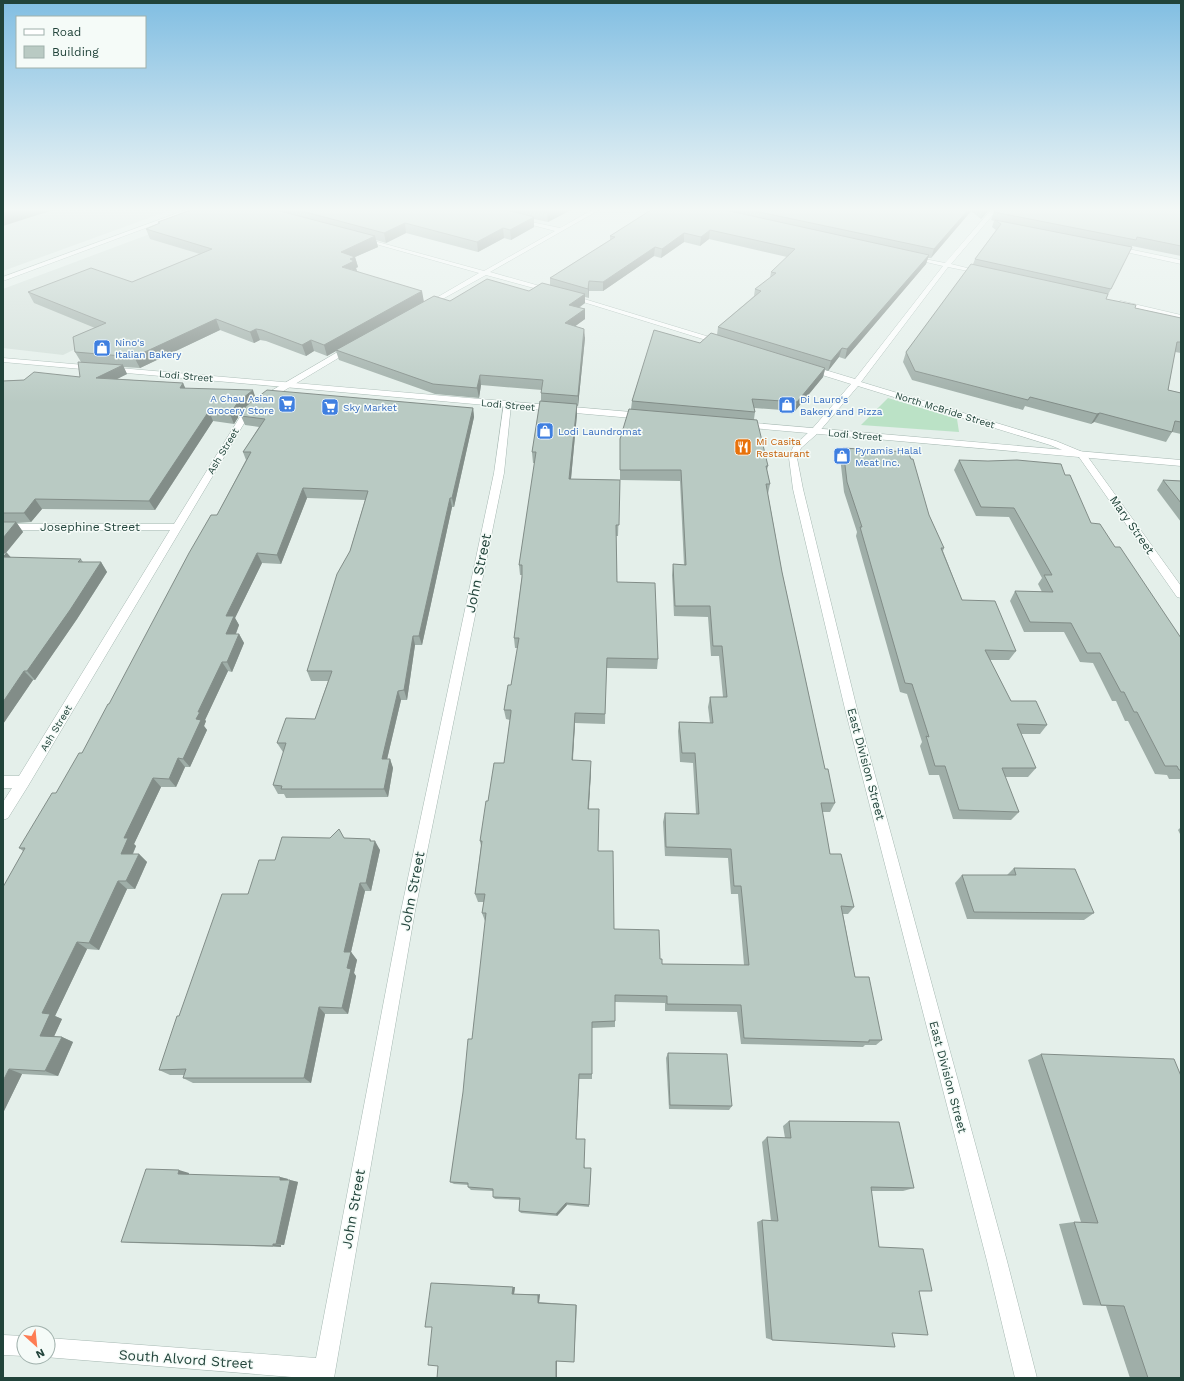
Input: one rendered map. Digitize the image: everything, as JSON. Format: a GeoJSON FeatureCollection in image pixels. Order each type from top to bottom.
{"type":"FeatureCollection","features":[{"type":"Feature","properties":{"kind":"street"},"geometry":{"type":"LineString","coordinates":[[3,279],[15,274]]}},
{"type":"Feature","properties":{"kind":"street"},"geometry":{"type":"LineString","coordinates":[[416,312],[482,274]]}},
{"type":"Feature","properties":{"kind":"street"},"geometry":{"type":"LineString","coordinates":[[490,274],[581,299],[728,344]]}},
{"type":"Feature","properties":{"kind":"street","name":"East Division Street"},"geometry":{"type":"LineString","coordinates":[[940,274],[856,383],[815,431],[797,447],[793,458],[798,489],[851,709],[995,1254],[1026,1378]]}},
{"type":"Feature","properties":{"kind":"street"},"geometry":{"type":"LineString","coordinates":[[1111,301],[1181,316]]}},
{"type":"Feature","properties":{"kind":"street","name":"Ash Street"},"geometry":{"type":"LineString","coordinates":[[3,814],[246,414],[262,400],[356,345]]}},
{"type":"Feature","properties":{"kind":"street","name":"Lodi Street"},"geometry":{"type":"LineString","coordinates":[[3,360],[649,417]]}},
{"type":"Feature","properties":{"kind":"street","name":"North McBride Street"},"geometry":{"type":"LineString","coordinates":[[803,367],[1053,443],[1082,455]]}},
{"type":"Feature","properties":{"kind":"street","name":"John Street"},"geometry":{"type":"LineString","coordinates":[[323,1374],[408,911],[499,473],[508,405]]}},
{"type":"Feature","properties":{"kind":"street","name":"Lodi Street"},"geometry":{"type":"LineString","coordinates":[[736,424],[1181,463]]}},
{"type":"Feature","properties":{"kind":"street","name":"Mary Street"},"geometry":{"type":"LineString","coordinates":[[1082,455],[1181,594]]}},
{"type":"Feature","properties":{"kind":"street","name":"Josephine Street"},"geometry":{"type":"LineString","coordinates":[[3,527],[177,527]]}},
{"type":"Feature","properties":{"kind":"street"},"geometry":{"type":"LineString","coordinates":[[3,782],[23,782]]}},
{"type":"Feature","properties":{"kind":"street"},"geometry":{"type":"LineString","coordinates":[[3,1345],[16,1346]]}},
{"type":"Feature","properties":{"kind":"street","name":"South Alvord Street"},"geometry":{"type":"LineString","coordinates":[[56,1349],[323,1374]]}},
{"type":"Feature","properties":{"kind":"shaded area"},"geometry":{"type":"Polygon","coordinates":[[[42,274],[198,274],[98,338],[63,355],[3,348],[3,289],[42,274]]]}},
{"type":"Feature","properties":{"kind":"green space"},"geometry":{"type":"Polygon","coordinates":[[[888,398],[957,419],[959,432],[861,425],[888,398]]]}},
{"type":"Feature","properties":{"kind":"building"},"geometry":{"type":"Polygon","coordinates":[[[74,274],[110,274],[132,282],[150,274],[367,274],[422,291],[324,345],[311,340],[302,345],[262,330],[256,329],[250,332],[216,319],[134,357],[75,352],[73,337],[106,323],[28,292],[74,274]]]}},
{"type":"Feature","properties":{"kind":"building"},"geometry":{"type":"Polygon","coordinates":[[[556,274],[614,274],[603,282],[589,281],[588,289],[550,278],[556,274]]]}},
{"type":"Feature","properties":{"kind":"building"},"geometry":{"type":"Polygon","coordinates":[[[774,274],[912,274],[847,349],[842,348],[831,361],[718,327],[761,291],[755,289],[774,274]]]}},
{"type":"Feature","properties":{"kind":"building"},"geometry":{"type":"Polygon","coordinates":[[[963,274],[1019,274],[1108,294],[1106,299],[1136,305],[1135,308],[1181,318],[1181,342],[1177,342],[1168,390],[1181,393],[1181,422],[1175,421],[1172,432],[1100,413],[1097,414],[1030,397],[1028,400],[915,371],[906,352],[963,274]]]}},
{"type":"Feature","properties":{"kind":"building"},"geometry":{"type":"Polygon","coordinates":[[[1045,274],[1118,274],[1111,289],[1045,274]]]}},
{"type":"Feature","properties":{"kind":"building"},"geometry":{"type":"Polygon","coordinates":[[[487,279],[529,291],[542,283],[585,294],[569,305],[585,309],[565,323],[584,329],[578,396],[541,393],[543,380],[480,375],[477,388],[433,384],[336,350],[434,296],[450,301],[487,279]]]}},
{"type":"Feature","properties":{"kind":"building"},"geometry":{"type":"Polygon","coordinates":[[[654,330],[700,343],[711,333],[825,368],[797,402],[752,399],[755,412],[632,401],[654,330]]]}},
{"type":"Feature","properties":{"kind":"building"},"geometry":{"type":"Polygon","coordinates":[[[78,362],[123,365],[96,378],[183,383],[180,388],[253,390],[238,402],[230,414],[209,411],[149,501],[35,499],[24,513],[3,513],[3,381],[24,380],[34,372],[80,377],[78,362]]]}},
{"type":"Feature","properties":{"kind":"building"},"geometry":{"type":"Polygon","coordinates":[[[267,390],[473,408],[452,498],[450,498],[419,636],[413,636],[404,690],[398,691],[382,759],[390,759],[384,789],[281,789],[282,786],[273,785],[286,743],[277,743],[286,718],[315,719],[332,671],[307,671],[337,574],[350,551],[368,491],[303,488],[277,555],[257,553],[226,616],[234,616],[226,634],[239,634],[227,662],[222,662],[198,712],[200,712],[196,719],[201,720],[183,759],[178,758],[169,779],[153,778],[124,838],[128,838],[121,854],[139,854],[126,881],[118,881],[89,943],[77,942],[42,1013],[50,1014],[40,1036],[62,1037],[45,1071],[9,1069],[3,1081],[3,887],[25,848],[19,848],[52,793],[56,793],[79,753],[82,753],[189,553],[211,515],[217,515],[251,452],[243,452],[265,419],[241,416],[246,406],[267,390]]]}},
{"type":"Feature","properties":{"kind":"building"},"geometry":{"type":"Polygon","coordinates":[[[540,401],[577,404],[569,479],[620,480],[619,525],[616,525],[617,582],[655,583],[658,659],[607,658],[605,714],[575,713],[572,760],[591,761],[588,809],[599,809],[598,851],[613,851],[614,929],[659,930],[660,959],[662,959],[662,964],[749,965],[741,886],[734,886],[731,849],[666,847],[665,813],[699,814],[695,753],[682,753],[679,722],[713,723],[710,697],[727,697],[722,646],[713,646],[710,606],[675,606],[673,564],[686,565],[681,470],[620,470],[620,439],[629,409],[757,420],[768,466],[766,466],[770,484],[766,484],[782,572],[825,769],[828,769],[835,803],[821,803],[830,854],[841,854],[854,907],[841,906],[855,977],[869,977],[882,1040],[869,1040],[869,1042],[744,1038],[741,1005],[667,1004],[667,996],[615,995],[615,1021],[592,1022],[592,1074],[579,1074],[576,1139],[585,1139],[584,1168],[591,1168],[589,1205],[566,1203],[556,1214],[519,1211],[520,1198],[493,1197],[493,1189],[468,1187],[468,1183],[450,1182],[463,1092],[468,1039],[472,1039],[486,913],[482,913],[485,894],[475,894],[482,841],[480,841],[494,763],[504,763],[511,712],[511,710],[504,710],[508,685],[511,685],[519,638],[514,638],[522,577],[522,565],[519,565],[536,452],[532,452],[540,401]]]}},
{"type":"Feature","properties":{"kind":"building"},"geometry":{"type":"Polygon","coordinates":[[[843,448],[908,452],[911,459],[913,459],[929,515],[944,548],[941,548],[962,600],[995,601],[1016,651],[985,650],[1011,701],[1036,701],[1047,725],[1017,724],[1036,768],[1002,768],[1019,812],[959,810],[945,766],[935,766],[926,736],[929,737],[912,684],[905,683],[860,527],[862,527],[847,482],[843,448]]]}},
{"type":"Feature","properties":{"kind":"building"},"geometry":{"type":"Polygon","coordinates":[[[959,460],[1017,460],[1061,464],[1065,475],[1070,475],[1091,523],[1100,524],[1115,547],[1120,547],[1181,638],[1181,770],[1179,770],[1177,766],[1165,766],[1137,712],[1134,712],[1124,692],[1121,692],[1100,653],[1087,653],[1071,623],[1030,622],[1015,591],[1053,592],[1044,575],[1052,575],[1014,508],[981,507],[959,460]]]}},
{"type":"Feature","properties":{"kind":"building"},"geometry":{"type":"Polygon","coordinates":[[[1163,480],[1181,481],[1181,503],[1163,480]]]}},
{"type":"Feature","properties":{"kind":"building"},"geometry":{"type":"Polygon","coordinates":[[[3,522],[16,522],[3,538],[3,522]]]}},
{"type":"Feature","properties":{"kind":"building"},"geometry":{"type":"Polygon","coordinates":[[[3,557],[81,559],[78,562],[101,562],[70,610],[27,671],[24,671],[3,702],[3,557]]]}},
{"type":"Feature","properties":{"kind":"building"},"geometry":{"type":"Polygon","coordinates":[[[339,829],[344,838],[370,839],[370,841],[375,841],[366,883],[360,883],[344,952],[351,952],[347,968],[351,969],[342,1008],[319,1007],[304,1078],[183,1078],[186,1069],[159,1070],[177,1016],[179,1016],[222,894],[248,894],[259,860],[275,860],[282,837],[330,838],[339,829]]]}},
{"type":"Feature","properties":{"kind":"building"},"geometry":{"type":"Polygon","coordinates":[[[1014,868],[1075,869],[1094,913],[974,912],[962,875],[1016,875],[1014,868]]]}},
{"type":"Feature","properties":{"kind":"building"},"geometry":{"type":"Polygon","coordinates":[[[668,1053],[727,1054],[732,1106],[670,1105],[668,1053]]]}},
{"type":"Feature","properties":{"kind":"building"},"geometry":{"type":"Polygon","coordinates":[[[1041,1054],[1174,1059],[1181,1076],[1181,1378],[1148,1378],[1124,1306],[1101,1305],[1074,1222],[1098,1223],[1041,1054]]]}},
{"type":"Feature","properties":{"kind":"building"},"geometry":{"type":"Polygon","coordinates":[[[789,1121],[899,1122],[914,1188],[871,1187],[879,1247],[923,1249],[932,1291],[919,1291],[928,1335],[892,1333],[895,1347],[772,1340],[762,1220],[778,1221],[767,1137],[791,1138],[789,1121]]]}},
{"type":"Feature","properties":{"kind":"building"},"geometry":{"type":"Polygon","coordinates":[[[146,1169],[179,1170],[178,1174],[280,1177],[280,1180],[290,1180],[276,1244],[273,1244],[273,1246],[121,1242],[146,1169]]]}},
{"type":"Feature","properties":{"kind":"building"},"geometry":{"type":"Polygon","coordinates":[[[431,1283],[513,1287],[512,1294],[538,1295],[538,1303],[576,1305],[574,1362],[556,1361],[556,1378],[437,1378],[438,1366],[428,1365],[432,1327],[425,1327],[431,1283]]]}},
{"type":"Feature","properties":{"kind":"place","name":"Nino's Italian Bakery"},"geometry":{"type":"Point","coordinates":[102,348]}},
{"type":"Feature","properties":{"kind":"place","name":"A Chau Asian Grocery Store"},"geometry":{"type":"Point","coordinates":[287,404]}},
{"type":"Feature","properties":{"kind":"place","name":"Di Lauro's Bakery and Pizza"},"geometry":{"type":"Point","coordinates":[787,405]}},
{"type":"Feature","properties":{"kind":"place","name":"Sky Market"},"geometry":{"type":"Point","coordinates":[330,407]}},
{"type":"Feature","properties":{"kind":"place","name":"Lodi Laundromat"},"geometry":{"type":"Point","coordinates":[545,431]}},
{"type":"Feature","properties":{"kind":"place","name":"Mi Casita Restaurant"},"geometry":{"type":"Point","coordinates":[743,447]}},
{"type":"Feature","properties":{"kind":"place","name":"Pyramis Halal Meat Inc."},"geometry":{"type":"Point","coordinates":[842,456]}}]}
